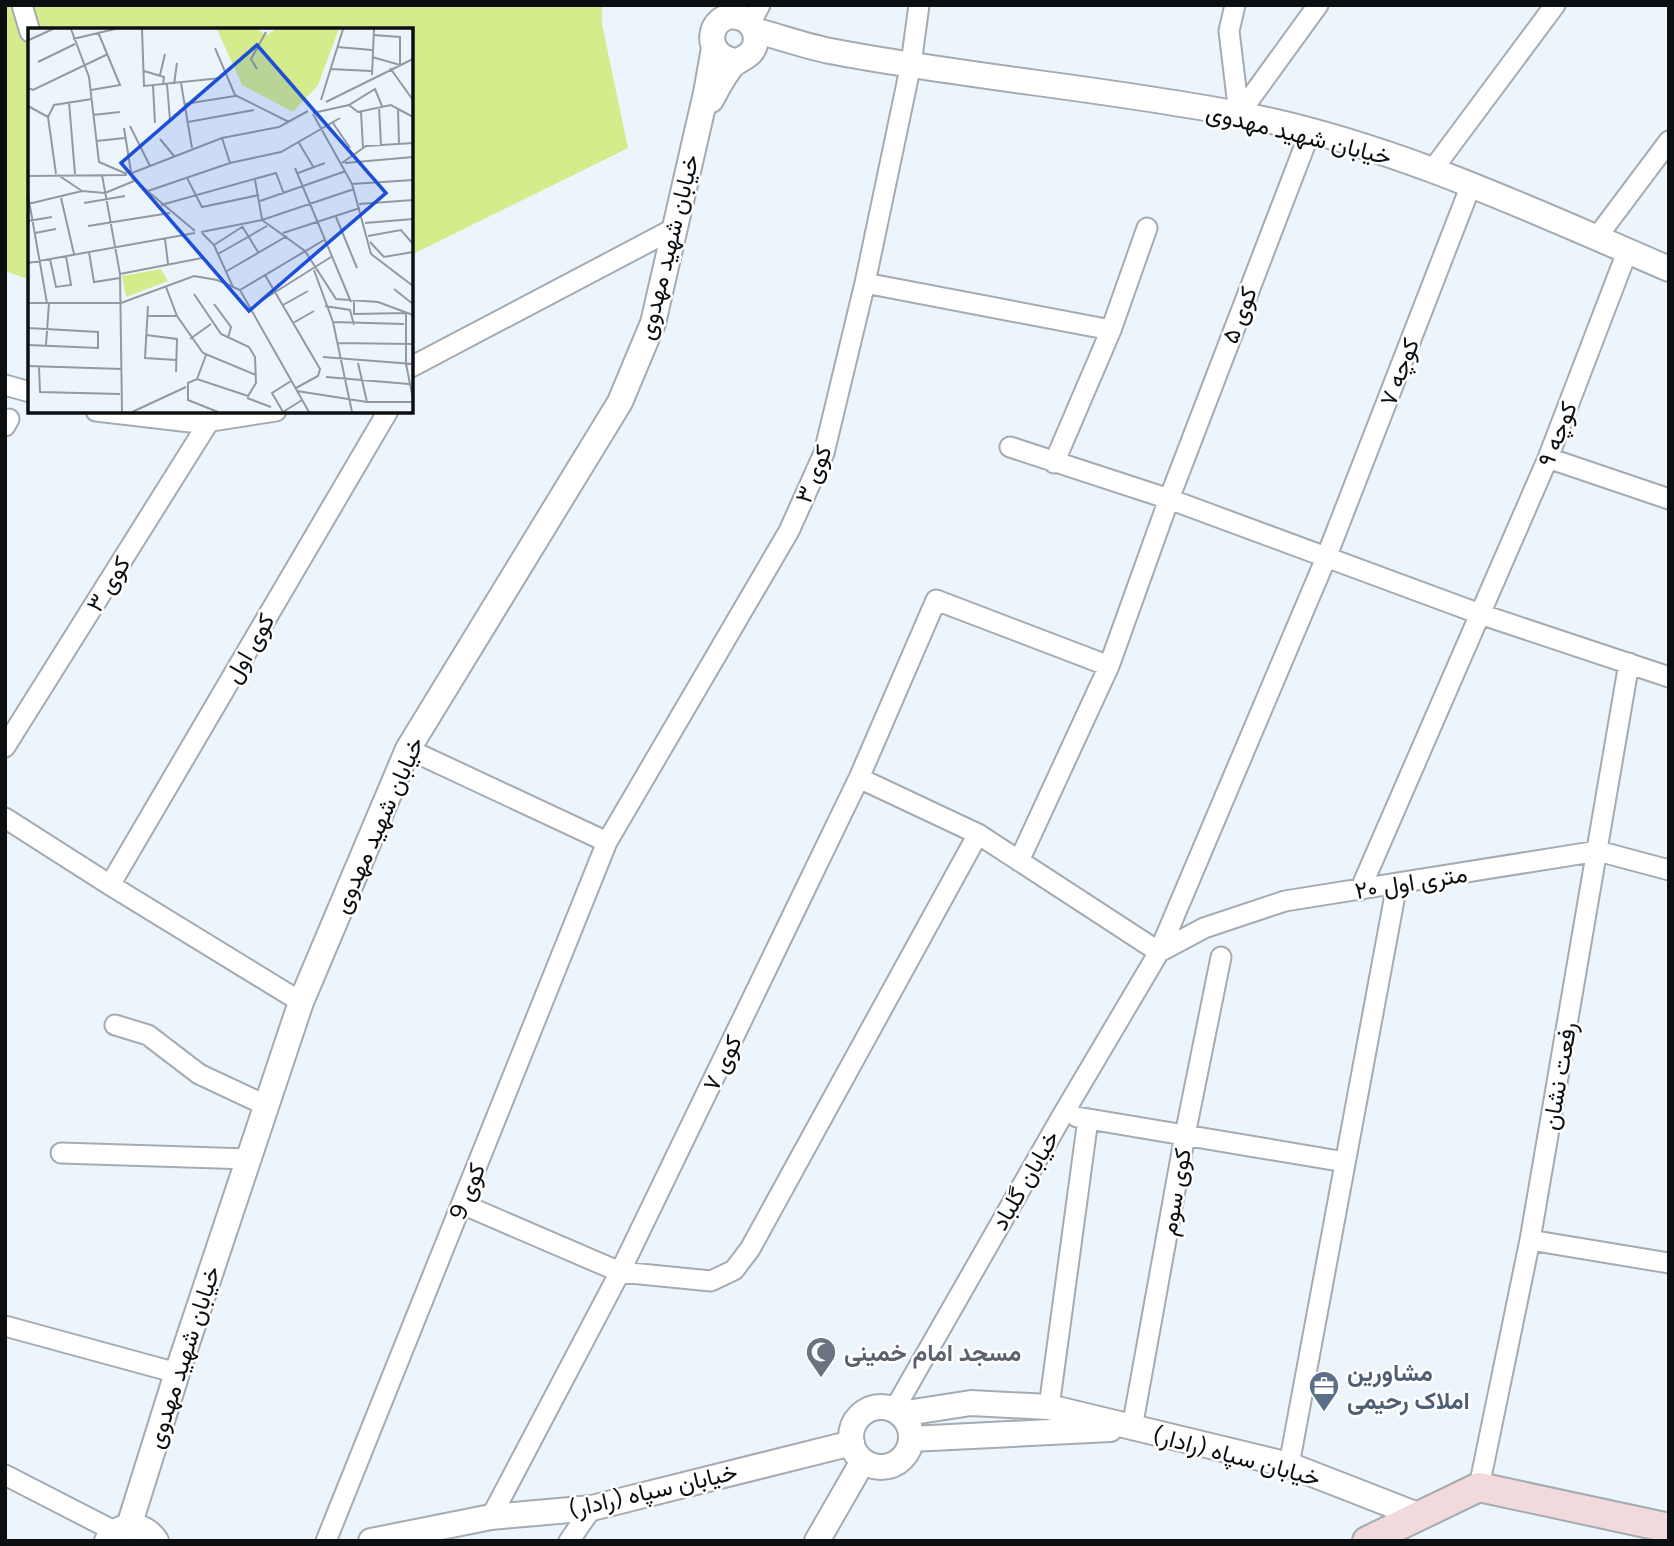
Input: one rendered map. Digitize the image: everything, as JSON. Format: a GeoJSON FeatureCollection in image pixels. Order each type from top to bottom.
{"type":"FeatureCollection","features":[{"type":"Feature","properties":{"kind":"main road"},"geometry":{"type":"LineString","coordinates":[[1367,1541],[1479,1487],[1669,1528]]}},
{"type":"Feature","properties":{"kind":"street"},"geometry":{"type":"LineString","coordinates":[[22,5],[29,28]]}},
{"type":"Feature","properties":{"kind":"street","name":"خیابان شهید مهدوی"},"geometry":{"type":"LineString","coordinates":[[117,1533],[177,1373],[301,1002],[408,750],[620,402],[653,323],[701,115],[713,39],[714,5]]}},
{"type":"Feature","properties":{"kind":"street","name":"کوی ۳"},"geometry":{"type":"LineString","coordinates":[[607,842],[789,531],[824,453],[865,283],[911,64],[919,5]]}},
{"type":"Feature","properties":{"kind":"street"},"geometry":{"type":"LineString","coordinates":[[1235,5],[1229,31],[1239,114]]}},
{"type":"Feature","properties":{"kind":"street"},"geometry":{"type":"LineString","coordinates":[[1239,114],[1318,5]]}},
{"type":"Feature","properties":{"kind":"street"},"geometry":{"type":"LineString","coordinates":[[1433,169],[1555,5]]}},
{"type":"Feature","properties":{"kind":"street"},"geometry":{"type":"LineString","coordinates":[[751,17],[755,45],[741,59],[727,60],[719,55],[713,39],[723,19],[751,17]]}},
{"type":"Feature","properties":{"kind":"street","name":"خیابان شهید مهدوی"},"geometry":{"type":"LineString","coordinates":[[751,17],[828,51]]}},
{"type":"Feature","properties":{"kind":"street","name":"خیابان شهید مهدوی"},"geometry":{"type":"LineString","coordinates":[[701,115],[741,59],[761,54],[828,51],[1239,114],[1433,169],[1669,270]]}},
{"type":"Feature","properties":{"kind":"street","name":"کوی ۵"},"geometry":{"type":"LineString","coordinates":[[1019,861],[1109,666],[1168,499],[1310,132]]}},
{"type":"Feature","properties":{"kind":"street"},"geometry":{"type":"LineString","coordinates":[[1597,237],[1669,141]]}},
{"type":"Feature","properties":{"kind":"street","name":"کوچه ۷"},"geometry":{"type":"LineString","coordinates":[[1160,952],[1326,558],[1471,185]]}},
{"type":"Feature","properties":{"kind":"street"},"geometry":{"type":"LineString","coordinates":[[413,368],[675,228]]}},
{"type":"Feature","properties":{"kind":"street"},"geometry":{"type":"LineString","coordinates":[[1054,463],[1111,330],[1147,228]]}},
{"type":"Feature","properties":{"kind":"street","name":"کوچه ۹"},"geometry":{"type":"LineString","coordinates":[[1360,890],[1548,458],[1627,252]]}},
{"type":"Feature","properties":{"kind":"street"},"geometry":{"type":"LineString","coordinates":[[865,283],[1111,330]]}},
{"type":"Feature","properties":{"kind":"street"},"geometry":{"type":"LineString","coordinates":[[5,385],[28,391]]}},
{"type":"Feature","properties":{"kind":"street"},"geometry":{"type":"LineString","coordinates":[[113,413],[199,423],[262,413]]}},
{"type":"Feature","properties":{"kind":"street","name":"کوی اول"},"geometry":{"type":"LineString","coordinates":[[110,885],[387,413]]}},
{"type":"Feature","properties":{"kind":"street","name":"کوی ۳"},"geometry":{"type":"LineString","coordinates":[[5,747],[211,420]]}},
{"type":"Feature","properties":{"kind":"street"},"geometry":{"type":"LineString","coordinates":[[1010,447],[1168,499],[1480,614],[1669,677]]}},
{"type":"Feature","properties":{"kind":"street"},"geometry":{"type":"LineString","coordinates":[[1548,458],[1669,499]]}},
{"type":"Feature","properties":{"kind":"street","name":"کوی ۷"},"geometry":{"type":"LineString","coordinates":[[491,1517],[620,1272],[859,778],[936,600],[1109,666]]}},
{"type":"Feature","properties":{"kind":"street","name":"رفعت نشان"},"geometry":{"type":"LineString","coordinates":[[1479,1487],[1530,1240],[1629,663]]}},
{"type":"Feature","properties":{"kind":"street"},"geometry":{"type":"LineString","coordinates":[[408,750],[607,842]]}},
{"type":"Feature","properties":{"kind":"street"},"geometry":{"type":"LineString","coordinates":[[859,778],[978,834],[1160,952]]}},
{"type":"Feature","properties":{"kind":"street"},"geometry":{"type":"LineString","coordinates":[[5,818],[301,1002]]}},
{"type":"Feature","properties":{"kind":"street"},"geometry":{"type":"LineString","coordinates":[[462,1204],[620,1272],[711,1281],[734,1270],[750,1249],[978,834]]}},
{"type":"Feature","properties":{"kind":"street","name":"کوی 9"},"geometry":{"type":"LineString","coordinates":[[326,1541],[607,842]]}},
{"type":"Feature","properties":{"kind":"street","name":"۲۰ متری اول"},"geometry":{"type":"LineString","coordinates":[[1160,952],[1204,928],[1285,901],[1598,851],[1669,870]]}},
{"type":"Feature","properties":{"kind":"street"},"geometry":{"type":"LineString","coordinates":[[1289,1465],[1398,884]]}},
{"type":"Feature","properties":{"kind":"street","name":"خیابان گلباد"},"geometry":{"type":"LineString","coordinates":[[897,1412],[1062,1116],[1160,952]]}},
{"type":"Feature","properties":{"kind":"street","name":"کوی سوم"},"geometry":{"type":"LineString","coordinates":[[1132,1428],[1185,1135],[1221,957]]}},
{"type":"Feature","properties":{"kind":"street"},"geometry":{"type":"LineString","coordinates":[[115,1025],[148,1035],[199,1074],[265,1105]]}},
{"type":"Feature","properties":{"kind":"street"},"geometry":{"type":"LineString","coordinates":[[1062,1116],[1345,1162]]}},
{"type":"Feature","properties":{"kind":"street"},"geometry":{"type":"LineString","coordinates":[[1049,1407],[1088,1119]]}},
{"type":"Feature","properties":{"kind":"street"},"geometry":{"type":"LineString","coordinates":[[61,1153],[249,1159]]}},
{"type":"Feature","properties":{"kind":"street"},"geometry":{"type":"LineString","coordinates":[[1530,1240],[1669,1263]]}},
{"type":"Feature","properties":{"kind":"street"},"geometry":{"type":"LineString","coordinates":[[5,1326],[177,1373]]}},
{"type":"Feature","properties":{"kind":"street","name":"خیابان سپاه (رادار)"},"geometry":{"type":"LineString","coordinates":[[897,1412],[971,1404],[1049,1407],[1289,1465],[1420,1516]]}},
{"type":"Feature","properties":{"kind":"street"},"geometry":{"type":"LineString","coordinates":[[881,1407],[897,1412],[909,1426],[912,1439],[908,1451],[899,1461],[874,1467],[857,1452],[852,1430],[858,1418],[869,1410],[881,1407]]}},
{"type":"Feature","properties":{"kind":"street","name":"خیابان سپاه (رادار)"},"geometry":{"type":"LineString","coordinates":[[912,1439],[1132,1428]]}},
{"type":"Feature","properties":{"kind":"street"},"geometry":{"type":"LineString","coordinates":[[817,1541],[857,1452]]}},
{"type":"Feature","properties":{"kind":"street","name":"خیابان سپاه (رادار)"},"geometry":{"type":"LineString","coordinates":[[370,1541],[491,1517],[592,1508],[857,1452]]}},
{"type":"Feature","properties":{"kind":"street"},"geometry":{"type":"LineString","coordinates":[[5,1475],[117,1533],[139,1527],[148,1531],[156,1541]]}},
{"type":"Feature","properties":{"kind":"street"},"geometry":{"type":"LineString","coordinates":[[569,1541],[592,1508]]}},
{"type":"Feature","properties":{"kind":"green space"},"geometry":{"type":"Polygon","coordinates":[[[5,5],[602,5],[602,24],[628,148],[413,254],[413,28],[28,28],[28,279],[5,271],[5,5]]]}},
{"type":"Feature","properties":{"kind":"place","name":"مسجد امام خمینی"},"geometry":{"type":"Point","coordinates":[821,1379]}},
{"type":"Feature","properties":{"kind":"place","name":"مشاورین املاک رحیمی"},"geometry":{"type":"Point","coordinates":[1324,1413]}}]}
